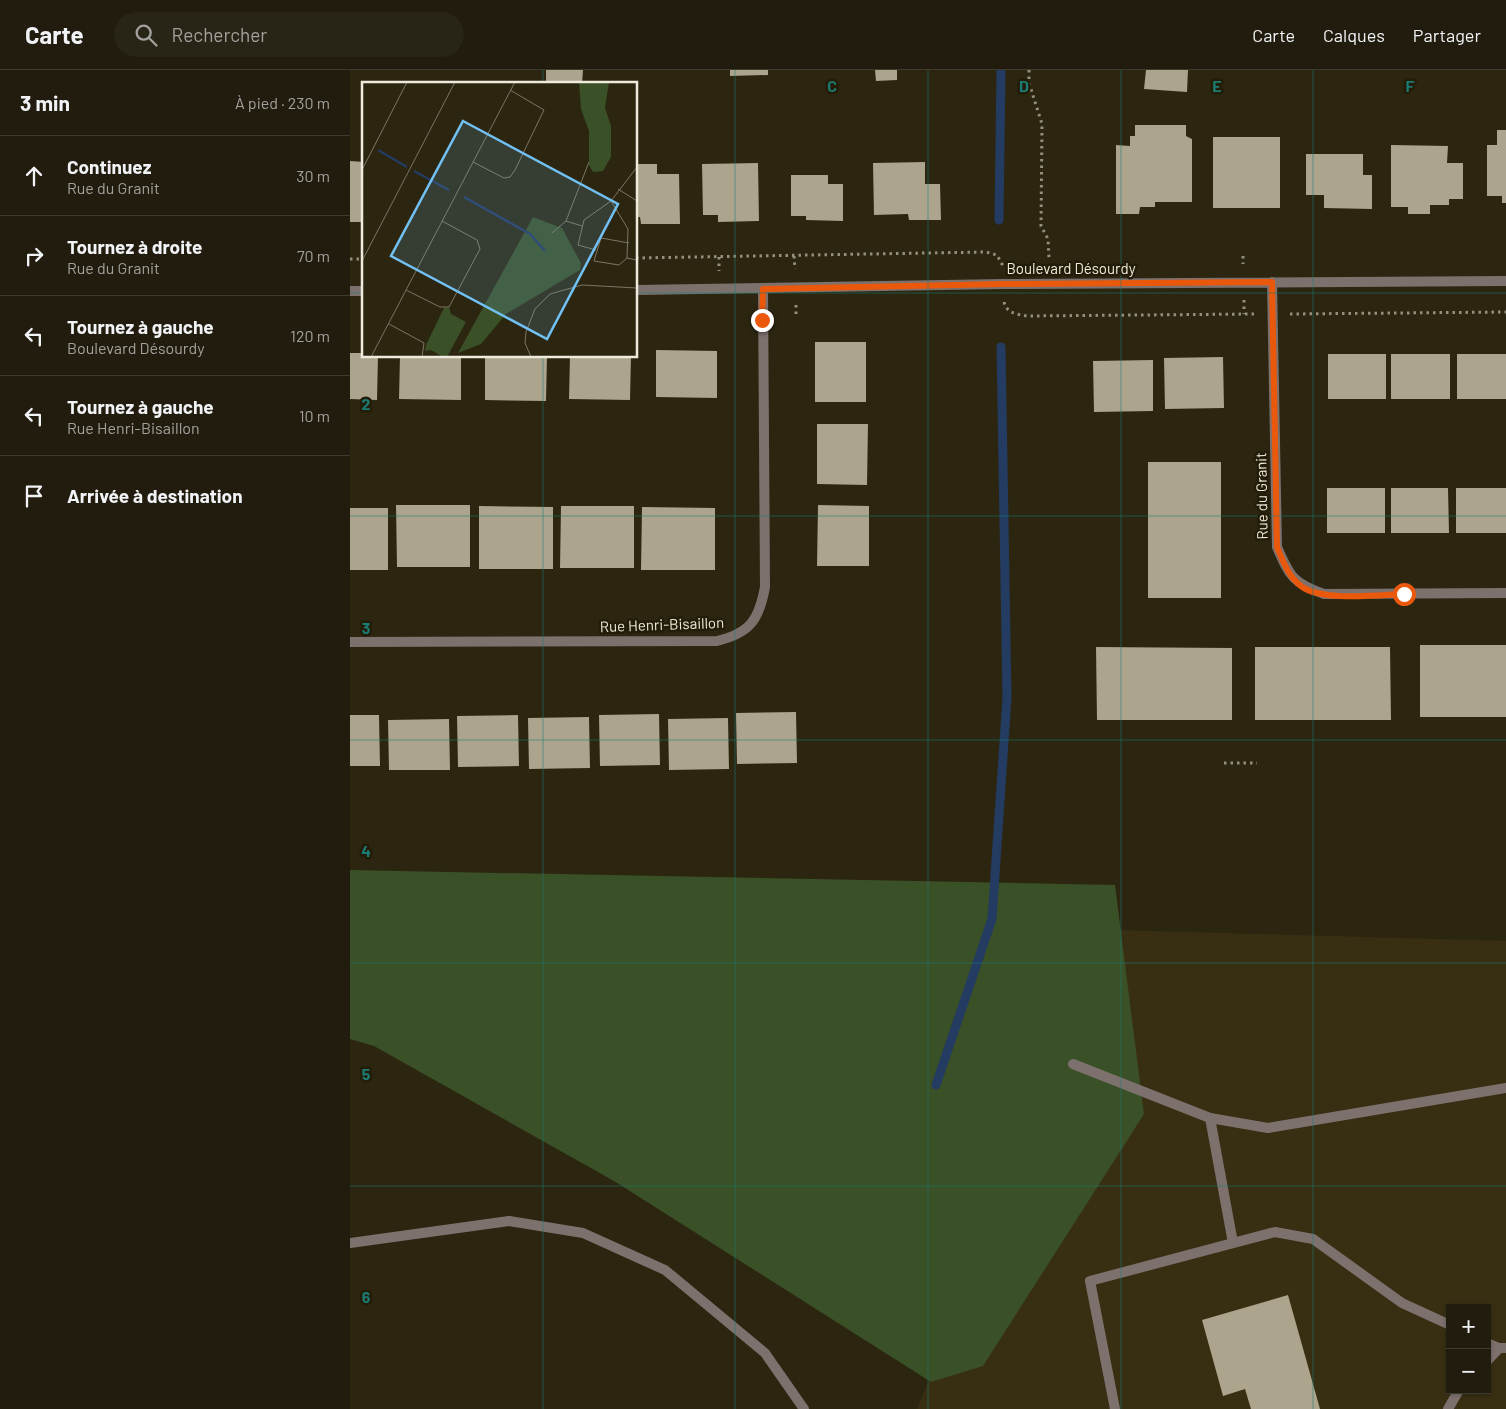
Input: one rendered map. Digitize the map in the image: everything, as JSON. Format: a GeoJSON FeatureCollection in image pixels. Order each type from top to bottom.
{"type":"FeatureCollection","features":[{"type":"Feature","properties":{"kind":"street","name":"Boulevard Désourdy"},"geometry":{"type":"LineString","coordinates":[[638,290],[1012,284],[1506,281]]}},
{"type":"Feature","properties":{"kind":"street","name":"Rue du Granit"},"geometry":{"type":"LineString","coordinates":[[1272,282],[1277,547],[1287,570],[1302,586],[1324,594],[1506,593]]}},
{"type":"Feature","properties":{"kind":"street","name":"Rue Henri-Bisaillon"},"geometry":{"type":"LineString","coordinates":[[350,642],[717,641],[737,636],[754,620],[762,604],[765,587],[763,289]]}},
{"type":"Feature","properties":{"kind":"street"},"geometry":{"type":"LineString","coordinates":[[1073,1064],[1210,1118],[1268,1128],[1506,1088]]}},
{"type":"Feature","properties":{"kind":"street"},"geometry":{"type":"LineString","coordinates":[[1210,1118],[1233,1243]]}},
{"type":"Feature","properties":{"kind":"street"},"geometry":{"type":"LineString","coordinates":[[350,1243],[509,1221],[583,1233],[665,1270],[765,1353],[804,1409]]}},
{"type":"Feature","properties":{"kind":"street"},"geometry":{"type":"LineString","coordinates":[[1115,1409],[1090,1281],[1275,1232],[1313,1239],[1402,1303],[1446,1323]]}},
{"type":"Feature","properties":{"kind":"street"},"geometry":{"type":"LineString","coordinates":[[1491,1344],[1503,1348]]}},
{"type":"Feature","properties":{"kind":"street"},"geometry":{"type":"LineString","coordinates":[[1491,1358],[1503,1348]]}},
{"type":"Feature","properties":{"kind":"street"},"geometry":{"type":"LineString","coordinates":[[1448,1409],[1457,1394]]}},
{"type":"Feature","properties":{"kind":"path"},"geometry":{"type":"LineString","coordinates":[[1029,70],[1029,83],[1042,124],[1041,226],[1048,239],[1049,258]]}},
{"type":"Feature","properties":{"kind":"path"},"geometry":{"type":"LineString","coordinates":[[638,258],[986,252],[1002,260],[1003,267]]}},
{"type":"Feature","properties":{"kind":"path"},"geometry":{"type":"LineString","coordinates":[[1004,300],[1006,308],[1012,314],[1027,316],[1244,314]]}},
{"type":"Feature","properties":{"kind":"path"},"geometry":{"type":"LineString","coordinates":[[1299,314],[1506,312]]}},
{"type":"Feature","properties":{"kind":"path"},"geometry":{"type":"LineString","coordinates":[[1224,763],[1257,763]]}},
{"type":"Feature","properties":{"kind":"shaded area"},"geometry":{"type":"Polygon","coordinates":[[[1115,930],[1506,941],[1506,1409],[917,1409],[1115,930]]]}},
{"type":"Feature","properties":{"kind":"green space"},"geometry":{"type":"Polygon","coordinates":[[[350,870],[1115,885],[1144,1114],[983,1366],[931,1382],[614,1181],[374,1046],[350,1039],[350,870]]]}},
{"type":"Feature","properties":{"kind":"building"},"geometry":{"type":"Polygon","coordinates":[[[546,70],[583,70],[582,82],[546,82],[546,70]]]}},
{"type":"Feature","properties":{"kind":"building"},"geometry":{"type":"Polygon","coordinates":[[[730,70],[768,70],[768,75],[730,76],[730,70]]]}},
{"type":"Feature","properties":{"kind":"building"},"geometry":{"type":"Polygon","coordinates":[[[875,70],[897,70],[897,80],[876,81],[875,70]]]}},
{"type":"Feature","properties":{"kind":"building"},"geometry":{"type":"Polygon","coordinates":[[[1146,70],[1188,70],[1187,92],[1144,89],[1146,70]]]}},
{"type":"Feature","properties":{"kind":"building"},"geometry":{"type":"Polygon","coordinates":[[[1135,125],[1186,125],[1186,136],[1192,139],[1192,202],[1155,202],[1155,207],[1140,207],[1139,214],[1116,214],[1116,145],[1130,146],[1130,136],[1135,136],[1135,125]]]}},
{"type":"Feature","properties":{"kind":"building"},"geometry":{"type":"Polygon","coordinates":[[[1497,130],[1506,130],[1506,203],[1502,203],[1502,196],[1487,196],[1487,145],[1497,145],[1497,130]]]}},
{"type":"Feature","properties":{"kind":"building"},"geometry":{"type":"Polygon","coordinates":[[[1213,137],[1280,137],[1280,208],[1213,208],[1213,137]]]}},
{"type":"Feature","properties":{"kind":"building"},"geometry":{"type":"Polygon","coordinates":[[[1391,145],[1448,146],[1447,163],[1463,163],[1463,199],[1449,199],[1449,205],[1430,205],[1430,214],[1408,214],[1408,207],[1391,207],[1391,145]]]}},
{"type":"Feature","properties":{"kind":"building"},"geometry":{"type":"Polygon","coordinates":[[[1306,154],[1363,154],[1363,175],[1372,175],[1372,209],[1324,208],[1324,195],[1306,195],[1306,154]]]}},
{"type":"Feature","properties":{"kind":"building"},"geometry":{"type":"Polygon","coordinates":[[[350,161],[362,162],[362,222],[350,222],[350,161]]]}},
{"type":"Feature","properties":{"kind":"building"},"geometry":{"type":"Polygon","coordinates":[[[925,162],[925,184],[940,184],[941,220],[909,220],[908,214],[874,215],[873,163],[925,162]]]}},
{"type":"Feature","properties":{"kind":"building"},"geometry":{"type":"Polygon","coordinates":[[[758,163],[759,221],[718,222],[718,215],[703,215],[702,164],[758,163]]]}},
{"type":"Feature","properties":{"kind":"building"},"geometry":{"type":"Polygon","coordinates":[[[638,164],[657,164],[657,174],[679,174],[680,224],[641,224],[640,217],[638,217],[638,164]]]}},
{"type":"Feature","properties":{"kind":"building"},"geometry":{"type":"Polygon","coordinates":[[[791,175],[828,175],[828,184],[843,184],[843,221],[806,220],[806,216],[791,216],[791,175]]]}},
{"type":"Feature","properties":{"kind":"building"},"geometry":{"type":"Polygon","coordinates":[[[815,342],[866,342],[866,402],[815,402],[815,342]]]}},
{"type":"Feature","properties":{"kind":"building"},"geometry":{"type":"Polygon","coordinates":[[[656,350],[717,351],[717,398],[656,397],[656,350]]]}},
{"type":"Feature","properties":{"kind":"building"},"geometry":{"type":"Polygon","coordinates":[[[350,353],[362,353],[362,358],[378,358],[377,400],[350,399],[350,353]]]}},
{"type":"Feature","properties":{"kind":"building"},"geometry":{"type":"Polygon","coordinates":[[[1328,354],[1386,354],[1386,399],[1328,399],[1328,354]]]}},
{"type":"Feature","properties":{"kind":"building"},"geometry":{"type":"Polygon","coordinates":[[[1391,354],[1450,354],[1450,399],[1391,399],[1391,354]]]}},
{"type":"Feature","properties":{"kind":"building"},"geometry":{"type":"Polygon","coordinates":[[[1457,354],[1506,354],[1506,399],[1457,399],[1457,354]]]}},
{"type":"Feature","properties":{"kind":"building"},"geometry":{"type":"Polygon","coordinates":[[[1223,357],[1224,408],[1165,409],[1164,358],[1223,357]]]}},
{"type":"Feature","properties":{"kind":"building"},"geometry":{"type":"Polygon","coordinates":[[[400,358],[461,358],[461,400],[399,399],[400,358]]]}},
{"type":"Feature","properties":{"kind":"building"},"geometry":{"type":"Polygon","coordinates":[[[485,358],[547,358],[546,401],[485,400],[485,358]]]}},
{"type":"Feature","properties":{"kind":"building"},"geometry":{"type":"Polygon","coordinates":[[[570,358],[631,358],[630,400],[569,399],[570,358]]]}},
{"type":"Feature","properties":{"kind":"building"},"geometry":{"type":"Polygon","coordinates":[[[1153,360],[1153,411],[1094,412],[1093,361],[1153,360]]]}},
{"type":"Feature","properties":{"kind":"building"},"geometry":{"type":"Polygon","coordinates":[[[817,424],[868,424],[867,485],[817,484],[817,424]]]}},
{"type":"Feature","properties":{"kind":"building"},"geometry":{"type":"Polygon","coordinates":[[[1148,462],[1221,462],[1221,598],[1148,598],[1148,462]]]}},
{"type":"Feature","properties":{"kind":"building"},"geometry":{"type":"Polygon","coordinates":[[[1327,488],[1385,488],[1385,533],[1327,533],[1327,488]]]}},
{"type":"Feature","properties":{"kind":"building"},"geometry":{"type":"Polygon","coordinates":[[[1391,488],[1448,488],[1449,533],[1391,533],[1391,488]]]}},
{"type":"Feature","properties":{"kind":"building"},"geometry":{"type":"Polygon","coordinates":[[[1456,488],[1506,488],[1506,533],[1456,533],[1456,488]]]}},
{"type":"Feature","properties":{"kind":"building"},"geometry":{"type":"Polygon","coordinates":[[[396,505],[470,505],[470,567],[397,567],[396,505]]]}},
{"type":"Feature","properties":{"kind":"building"},"geometry":{"type":"Polygon","coordinates":[[[818,505],[869,506],[869,566],[817,566],[818,505]]]}},
{"type":"Feature","properties":{"kind":"building"},"geometry":{"type":"Polygon","coordinates":[[[479,506],[553,507],[553,569],[479,569],[479,506]]]}},
{"type":"Feature","properties":{"kind":"building"},"geometry":{"type":"Polygon","coordinates":[[[561,506],[634,506],[634,568],[560,568],[561,506]]]}},
{"type":"Feature","properties":{"kind":"building"},"geometry":{"type":"Polygon","coordinates":[[[642,507],[715,508],[715,570],[641,570],[642,507]]]}},
{"type":"Feature","properties":{"kind":"building"},"geometry":{"type":"Polygon","coordinates":[[[350,508],[388,508],[388,570],[350,570],[350,508]]]}},
{"type":"Feature","properties":{"kind":"building"},"geometry":{"type":"Polygon","coordinates":[[[1420,645],[1506,645],[1506,717],[1420,717],[1420,645]]]}},
{"type":"Feature","properties":{"kind":"building"},"geometry":{"type":"Polygon","coordinates":[[[1096,647],[1232,648],[1232,720],[1097,720],[1096,647]]]}},
{"type":"Feature","properties":{"kind":"building"},"geometry":{"type":"Polygon","coordinates":[[[1255,647],[1390,647],[1391,720],[1255,720],[1255,647]]]}},
{"type":"Feature","properties":{"kind":"building"},"geometry":{"type":"Polygon","coordinates":[[[796,712],[797,763],[737,764],[736,713],[796,712]]]}},
{"type":"Feature","properties":{"kind":"building"},"geometry":{"type":"Polygon","coordinates":[[[659,714],[660,765],[600,766],[599,715],[659,714]]]}},
{"type":"Feature","properties":{"kind":"building"},"geometry":{"type":"Polygon","coordinates":[[[350,715],[379,715],[380,766],[350,766],[350,715]]]}},
{"type":"Feature","properties":{"kind":"building"},"geometry":{"type":"Polygon","coordinates":[[[518,715],[519,766],[458,767],[457,716],[518,715]]]}},
{"type":"Feature","properties":{"kind":"building"},"geometry":{"type":"Polygon","coordinates":[[[589,717],[590,768],[529,769],[528,718],[589,717]]]}},
{"type":"Feature","properties":{"kind":"building"},"geometry":{"type":"Polygon","coordinates":[[[728,718],[729,769],[669,770],[668,719],[728,718]]]}},
{"type":"Feature","properties":{"kind":"building"},"geometry":{"type":"Polygon","coordinates":[[[449,719],[450,770],[389,770],[388,720],[449,719]]]}},
{"type":"Feature","properties":{"kind":"building"},"geometry":{"type":"Polygon","coordinates":[[[1288,1295],[1320,1409],[1251,1409],[1245,1389],[1223,1396],[1202,1320],[1288,1295]]]}},
{"type":"Feature","properties":{"kind":"waterway"},"geometry":{"type":"LineString","coordinates":[[999,220],[1001,70]]}},
{"type":"Feature","properties":{"kind":"waterway"},"geometry":{"type":"LineString","coordinates":[[936,1085],[992,919],[1007,698],[1001,347]]}},
{"type":"Feature","properties":{"kind":"route"},"geometry":{"type":"LineString","coordinates":[[762,320],[763,289],[1004,284],[1272,282],[1277,547],[1287,570],[1302,586],[1324,594],[1404,594]]}}]}
